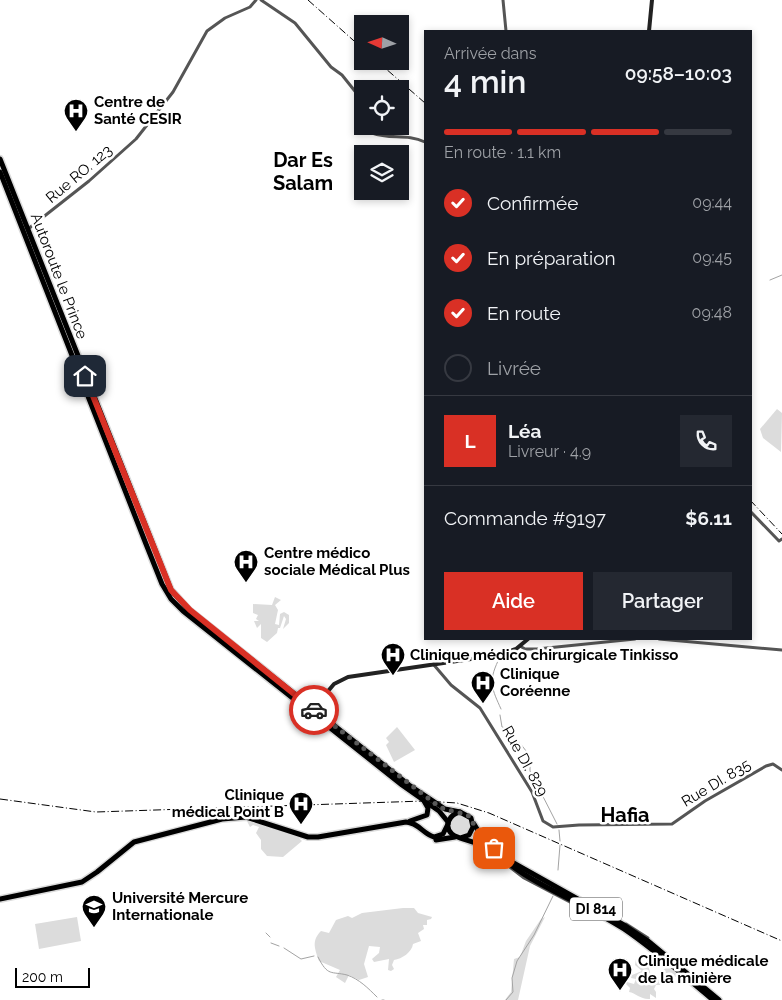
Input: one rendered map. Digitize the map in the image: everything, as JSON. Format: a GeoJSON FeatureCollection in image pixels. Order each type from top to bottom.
{"type":"FeatureCollection","features":[{"type":"Feature","properties":{"kind":"main road"},"geometry":{"type":"LineString","coordinates":[[649,30],[652,0]]}},
{"type":"Feature","properties":{"kind":"main road","name":"Autoroute le Prince"},"geometry":{"type":"LineString","coordinates":[[0,159],[171,590],[190,610],[312,711],[439,811],[448,823]]}},
{"type":"Feature","properties":{"kind":"main road","name":"Autoroute le Prince"},"geometry":{"type":"LineString","coordinates":[[0,172],[167,592],[191,618],[437,805],[444,809],[460,812]]}},
{"type":"Feature","properties":{"kind":"main road"},"geometry":{"type":"LineString","coordinates":[[312,711],[334,684],[348,677],[498,655],[520,646],[527,640]]}},
{"type":"Feature","properties":{"kind":"main road"},"geometry":{"type":"LineString","coordinates":[[0,899],[82,882],[98,872],[134,842],[222,819],[246,818],[308,837],[318,837],[398,824],[425,817],[428,811],[424,801]]}},
{"type":"Feature","properties":{"kind":"main road"},"geometry":{"type":"LineString","coordinates":[[460,812],[468,815],[473,822],[472,831],[458,837],[431,839],[414,826],[398,824],[413,823],[427,835],[434,837],[443,834],[453,815],[460,812]]}},
{"type":"Feature","properties":{"kind":"main road","name":"DI 814"},"geometry":{"type":"LineString","coordinates":[[473,822],[483,839],[503,858],[624,925],[648,941],[720,1000]]}},
{"type":"Feature","properties":{"kind":"main road"},"geometry":{"type":"LineString","coordinates":[[448,823],[450,833],[458,837]]}},
{"type":"Feature","properties":{"kind":"main road","name":"DI 814"},"geometry":{"type":"LineString","coordinates":[[458,837],[487,847],[528,877],[622,928],[646,944],[711,1000]]}},
{"type":"Feature","properties":{"kind":"street","name":"Rue RO. 123"},"geometry":{"type":"LineString","coordinates":[[28,230],[89,181],[136,139],[173,92],[208,31],[225,18],[250,7],[256,0]]}},
{"type":"Feature","properties":{"kind":"street"},"geometry":{"type":"LineString","coordinates":[[260,0],[295,23],[331,67],[342,75],[354,90]]}},
{"type":"Feature","properties":{"kind":"street"},"geometry":{"type":"LineString","coordinates":[[504,0],[506,30]]}},
{"type":"Feature","properties":{"kind":"street"},"geometry":{"type":"LineString","coordinates":[[378,135],[386,138],[413,136],[424,142]]}},
{"type":"Feature","properties":{"kind":"street"},"geometry":{"type":"LineString","coordinates":[[752,513],[780,540]]}},
{"type":"Feature","properties":{"kind":"street"},"geometry":{"type":"LineString","coordinates":[[520,646],[537,649],[625,640]]}},
{"type":"Feature","properties":{"kind":"street"},"geometry":{"type":"LineString","coordinates":[[670,640],[782,650]]}},
{"type":"Feature","properties":{"kind":"street","name":"Rue DI. 829"},"geometry":{"type":"LineString","coordinates":[[434,665],[439,674],[480,708],[488,719],[532,792],[543,821],[548,825],[565,828],[579,825],[672,824]]}},
{"type":"Feature","properties":{"kind":"street","name":"Rue DI. 835"},"geometry":{"type":"LineString","coordinates":[[672,824],[736,782],[773,764],[782,770]]}},
{"type":"Feature","properties":{"kind":"shaded area"},"geometry":{"type":"Polygon","coordinates":[[[777,409],[782,413],[781,452],[763,438],[760,429],[777,409]]]}},
{"type":"Feature","properties":{"kind":"shaded area"},"geometry":{"type":"Polygon","coordinates":[[[275,597],[281,600],[275,605],[278,610],[275,624],[279,625],[280,614],[284,612],[289,615],[289,623],[283,629],[286,619],[284,616],[277,633],[267,642],[261,638],[261,624],[257,628],[254,621],[259,621],[256,619],[258,615],[253,613],[253,604],[272,605],[275,597]]]}},
{"type":"Feature","properties":{"kind":"shaded area"},"geometry":{"type":"Polygon","coordinates":[[[397,727],[415,750],[394,762],[386,745],[389,742],[386,738],[397,727]]]}},
{"type":"Feature","properties":{"kind":"shaded area"},"geometry":{"type":"Polygon","coordinates":[[[459,813],[469,816],[472,829],[460,837],[450,830],[449,822],[459,813]]]}},
{"type":"Feature","properties":{"kind":"shaded area"},"geometry":{"type":"Polygon","coordinates":[[[249,819],[264,824],[270,829],[295,834],[302,841],[283,857],[267,856],[261,849],[261,840],[256,833],[259,827],[253,825],[250,827],[247,821],[249,819]]]}},
{"type":"Feature","properties":{"kind":"shaded area"},"geometry":{"type":"Polygon","coordinates":[[[414,908],[418,913],[432,917],[427,920],[427,925],[423,925],[424,929],[418,933],[421,941],[413,944],[411,950],[406,955],[394,960],[392,965],[394,969],[391,971],[388,970],[389,959],[374,962],[372,959],[379,953],[380,947],[369,946],[364,964],[368,977],[359,980],[349,975],[345,983],[336,977],[340,970],[319,961],[315,949],[316,938],[321,931],[329,933],[336,920],[348,916],[352,918],[362,913],[414,908]]]}},
{"type":"Feature","properties":{"kind":"shaded area"},"geometry":{"type":"Polygon","coordinates":[[[77,917],[81,941],[39,949],[35,924],[77,917]]]}},
{"type":"Feature","properties":{"kind":"shaded area"},"geometry":{"type":"Polygon","coordinates":[[[545,917],[530,946],[518,1000],[505,1000],[511,992],[514,959],[520,957],[526,941],[541,919],[545,917]]]}},
{"type":"Feature","properties":{"kind":"shaded area"},"geometry":{"type":"Polygon","coordinates":[[[636,959],[648,964],[651,976],[659,977],[667,967],[680,974],[669,981],[664,979],[660,985],[656,985],[654,989],[656,998],[650,994],[650,999],[644,998],[629,992],[630,988],[626,984],[627,982],[634,984],[636,979],[631,978],[632,975],[642,971],[635,965],[636,959]]]}},
{"type":"Feature","properties":{"kind":"waterway"},"geometry":{"type":"LineString","coordinates":[[770,280],[782,275]]}},
{"type":"Feature","properties":{"kind":"waterway"},"geometry":{"type":"LineString","coordinates":[[498,661],[492,685],[501,709]]}},
{"type":"Feature","properties":{"kind":"waterway"},"geometry":{"type":"LineString","coordinates":[[500,715],[502,727],[509,729],[530,756],[530,771],[557,824]]}},
{"type":"Feature","properties":{"kind":"waterway"},"geometry":{"type":"LineString","coordinates":[[559,830],[560,841]]}},
{"type":"Feature","properties":{"kind":"waterway"},"geometry":{"type":"LineString","coordinates":[[558,870],[560,845]]}},
{"type":"Feature","properties":{"kind":"waterway"},"geometry":{"type":"LineString","coordinates":[[506,1000],[513,992],[512,978],[517,961],[534,935],[553,896]]}},
{"type":"Feature","properties":{"kind":"waterway"},"geometry":{"type":"LineString","coordinates":[[266,933],[270,937]]}},
{"type":"Feature","properties":{"kind":"waterway"},"geometry":{"type":"LineString","coordinates":[[271,943],[279,946]]}},
{"type":"Feature","properties":{"kind":"waterway"},"geometry":{"type":"LineString","coordinates":[[284,948],[301,959],[314,956]]}},
{"type":"Feature","properties":{"kind":"waterway"},"geometry":{"type":"LineString","coordinates":[[318,957],[324,968],[330,972],[347,975],[355,979],[377,997]]}},
{"type":"Feature","properties":{"kind":"railway"},"geometry":{"type":"LineString","coordinates":[[308,0],[354,41]]}},
{"type":"Feature","properties":{"kind":"railway"},"geometry":{"type":"LineString","coordinates":[[387,70],[424,102]]}},
{"type":"Feature","properties":{"kind":"railway"},"geometry":{"type":"LineString","coordinates":[[752,502],[782,534]]}},
{"type":"Feature","properties":{"kind":"railway"},"geometry":{"type":"LineString","coordinates":[[0,799],[96,812],[424,801],[457,803],[489,813],[782,941]]}},
{"type":"Feature","properties":{"kind":"way so far"},"geometry":{"type":"LineString","coordinates":[[314,710],[437,805],[450,811],[465,813],[472,818],[483,839],[494,848]]}},
{"type":"Feature","properties":{"kind":"place","name":"Centre de Santé CESIR"},"geometry":{"type":"Point","coordinates":[76,132]}},
{"type":"Feature","properties":{"kind":"place","name":"Centre médico sociale Médical Plus"},"geometry":{"type":"Point","coordinates":[246,583]}},
{"type":"Feature","properties":{"kind":"place","name":"Clinique médico chirurgicale Tinkisso"},"geometry":{"type":"Point","coordinates":[393,676]}},
{"type":"Feature","properties":{"kind":"place","name":"Clinique Coréenne"},"geometry":{"type":"Point","coordinates":[483,704]}},
{"type":"Feature","properties":{"kind":"place","name":"Clinique médical Point B"},"geometry":{"type":"Point","coordinates":[301,825]}},
{"type":"Feature","properties":{"kind":"place","name":"Université Mercure Internationale"},"geometry":{"type":"Point","coordinates":[94,928]}},
{"type":"Feature","properties":{"kind":"place","name":"Clinique médicale de la minière"},"geometry":{"type":"Point","coordinates":[620,991]}},
{"type":"Feature","properties":{"kind":"district","name":"Dar Es Salam"},"geometry":{"type":"Point","coordinates":[303,172]}},
{"type":"Feature","properties":{"kind":"district","name":"Hafia"},"geometry":{"type":"Point","coordinates":[625,815]}},
{"type":"Feature","properties":{"kind":"route"},"geometry":{"type":"LineString","coordinates":[[85,376],[171,590],[190,610],[314,710]]}}]}
